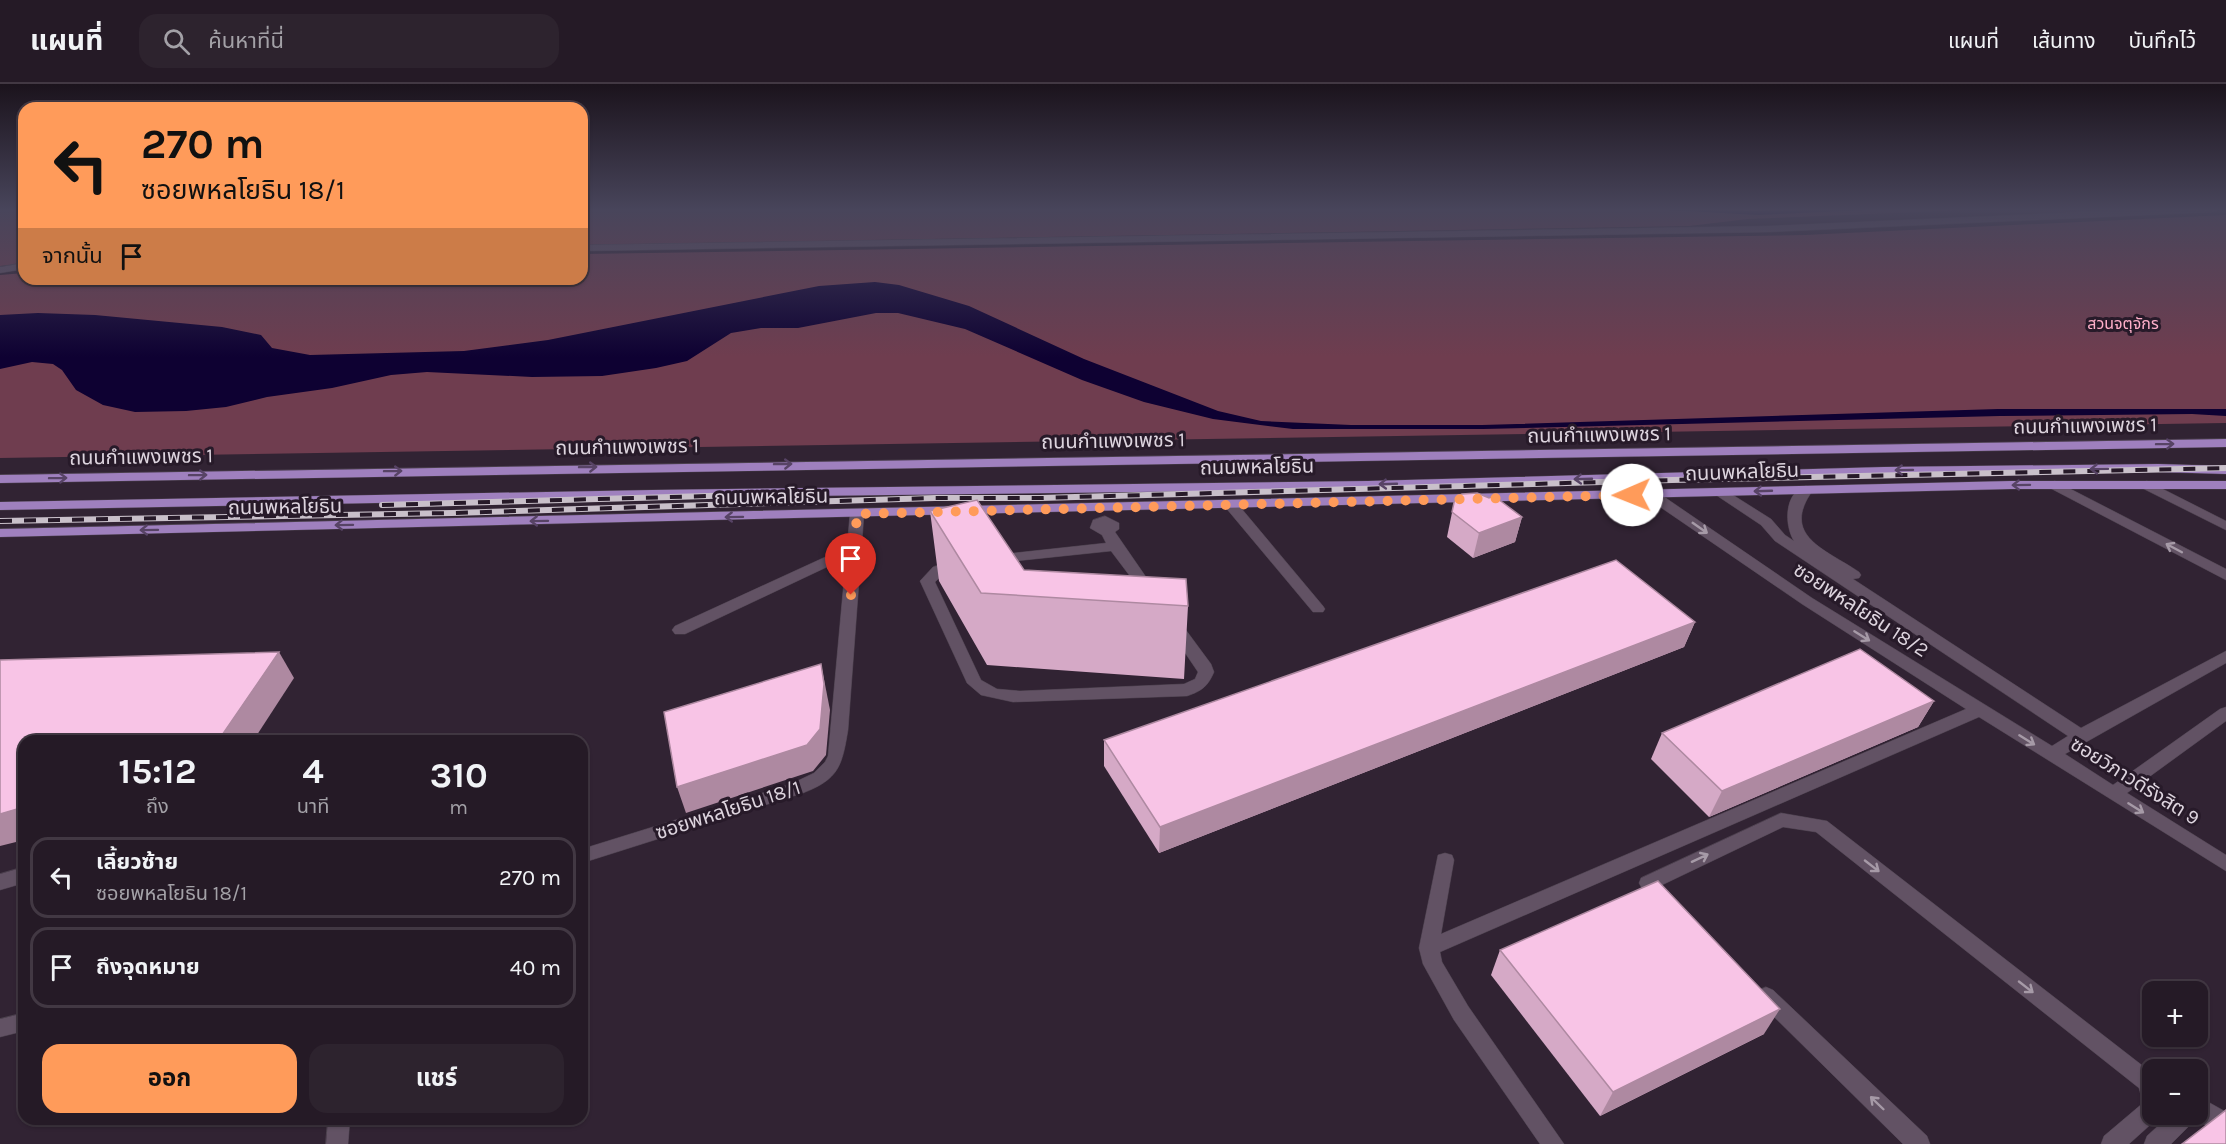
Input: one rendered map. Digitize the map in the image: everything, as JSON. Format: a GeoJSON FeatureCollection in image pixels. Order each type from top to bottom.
{"type":"FeatureCollection","features":[{"type":"Feature","properties":{"kind":"main road","name":"ถนนกำแพงเพชร 1"},"geometry":{"type":"LineString","coordinates":[[0,479],[606,467],[2226,443]]}},
{"type":"Feature","properties":{"kind":"main road","name":"ถนนพหลโยธิน"},"geometry":{"type":"LineString","coordinates":[[0,506],[1464,482],[1884,471],[2158,468],[2226,470]]}},
{"type":"Feature","properties":{"kind":"main road"},"geometry":{"type":"LineString","coordinates":[[1395,501],[1464,482]]}},
{"type":"Feature","properties":{"kind":"main road","name":"ถนนพหลโยธิน"},"geometry":{"type":"LineString","coordinates":[[0,533],[857,514],[1105,520],[1231,505],[1806,490],[2055,485],[2226,485]]}},
{"type":"Feature","properties":{"kind":"main road"},"geometry":{"type":"LineString","coordinates":[[0,525],[19,532]]}},
{"type":"Feature","properties":{"kind":"street"},"geometry":{"type":"LineString","coordinates":[[0,270],[18,267]]}},
{"type":"Feature","properties":{"kind":"street"},"geometry":{"type":"LineString","coordinates":[[2055,485],[2226,575]]}},
{"type":"Feature","properties":{"kind":"street"},"geometry":{"type":"LineString","coordinates":[[2147,485],[2226,526]]}},
{"type":"Feature","properties":{"kind":"street"},"geometry":{"type":"LineString","coordinates":[[1806,490],[1798,499],[1793,513],[1793,523],[1799,538],[2085,733]]}},
{"type":"Feature","properties":{"kind":"street"},"geometry":{"type":"LineString","coordinates":[[1720,493],[1766,522],[1783,528],[1793,523]]}},
{"type":"Feature","properties":{"kind":"street","name":"ซอยพหลโยธิน 18/2"},"geometry":{"type":"LineString","coordinates":[[1652,495],[1807,601],[2051,755]]}},
{"type":"Feature","properties":{"kind":"street"},"geometry":{"type":"LineString","coordinates":[[1231,505],[1318,609]]}},
{"type":"Feature","properties":{"kind":"street","name":"ซอยพหลโยธิน 18/1"},"geometry":{"type":"LineString","coordinates":[[588,854],[782,794],[811,783],[826,773],[835,759],[840,730],[857,514]]}},
{"type":"Feature","properties":{"kind":"street"},"geometry":{"type":"LineString","coordinates":[[1105,520],[1115,546],[1203,664],[1206,672],[1201,683],[1178,692],[1027,697],[1010,697],[981,689],[975,683],[927,581],[933,573],[943,567],[970,562],[1115,546]]}},
{"type":"Feature","properties":{"kind":"street"},"geometry":{"type":"LineString","coordinates":[[1766,522],[1780,538],[2085,733]]}},
{"type":"Feature","properties":{"kind":"street"},"geometry":{"type":"LineString","coordinates":[[680,630],[854,549]]}},
{"type":"Feature","properties":{"kind":"street"},"geometry":{"type":"LineString","coordinates":[[2051,755],[2085,733],[2226,656]]}},
{"type":"Feature","properties":{"kind":"street"},"geometry":{"type":"LineString","coordinates":[[1429,948],[1979,710]]}},
{"type":"Feature","properties":{"kind":"street"},"geometry":{"type":"LineString","coordinates":[[2113,794],[2226,713]]}},
{"type":"Feature","properties":{"kind":"street","name":"ซอยวิภาวดีรังสิต 9"},"geometry":{"type":"LineString","coordinates":[[2051,755],[2226,864]]}},
{"type":"Feature","properties":{"kind":"street"},"geometry":{"type":"LineString","coordinates":[[1682,916],[1647,883],[1781,820],[1821,826],[2142,1078]]}},
{"type":"Feature","properties":{"kind":"street"},"geometry":{"type":"LineString","coordinates":[[1445,860],[1429,948],[1433,964],[1461,1013],[1553,1144]]}},
{"type":"Feature","properties":{"kind":"street"},"geometry":{"type":"LineString","coordinates":[[0,882],[18,877]]}},
{"type":"Feature","properties":{"kind":"street"},"geometry":{"type":"LineString","coordinates":[[1749,981],[1919,1144]]}},
{"type":"Feature","properties":{"kind":"street"},"geometry":{"type":"LineString","coordinates":[[0,1028],[18,1024]]}},
{"type":"Feature","properties":{"kind":"street"},"geometry":{"type":"LineString","coordinates":[[2208,1114],[2226,1124]]}},
{"type":"Feature","properties":{"kind":"street"},"geometry":{"type":"LineString","coordinates":[[2112,1144],[2142,1118]]}},
{"type":"Feature","properties":{"kind":"street"},"geometry":{"type":"LineString","coordinates":[[338,1144],[339,1125]]}},
{"type":"Feature","properties":{"kind":"street"},"geometry":{"type":"LineString","coordinates":[[2155,1144],[2175,1125]]}},
{"type":"Feature","properties":{"kind":"green space"},"geometry":{"type":"Polygon","coordinates":[[[0,258],[18,258],[18,264],[0,266],[0,258]]]}},
{"type":"Feature","properties":{"kind":"green space","name":"สวนจตุจักร"},"geometry":{"type":"Polygon","coordinates":[[[588,258],[2226,258],[2226,423],[0,458],[0,275],[18,274],[18,285],[588,285],[588,258]]]}},
{"type":"Feature","properties":{"kind":"shaded area"},"geometry":{"type":"Polygon","coordinates":[[[875,282],[899,285],[969,306],[1084,359],[1218,411],[1261,421],[1351,425],[1482,425],[1998,409],[2226,409],[2226,416],[2192,414],[2000,416],[1483,429],[1293,429],[1213,419],[1144,402],[1082,380],[965,329],[898,313],[876,313],[798,328],[761,328],[731,333],[687,361],[602,376],[532,377],[427,372],[391,375],[332,388],[267,397],[226,407],[186,411],[135,412],[103,405],[76,390],[62,370],[53,364],[32,362],[0,369],[0,315],[38,313],[95,315],[222,327],[261,335],[272,348],[310,355],[464,351],[548,340],[819,286],[875,282]]]}},
{"type":"Feature","properties":{"kind":"building"},"geometry":{"type":"Polygon","coordinates":[[[1477,493],[1489,498],[1494,496],[1522,517],[1479,533],[1452,512],[1455,498],[1462,494],[1477,493]]]}},
{"type":"Feature","properties":{"kind":"building"},"geometry":{"type":"Polygon","coordinates":[[[977,500],[1024,570],[1186,579],[1188,606],[981,593],[930,511],[977,500]]]}},
{"type":"Feature","properties":{"kind":"building"},"geometry":{"type":"Polygon","coordinates":[[[1616,560],[1695,622],[1160,827],[1104,740],[1616,560]]]}},
{"type":"Feature","properties":{"kind":"building"},"geometry":{"type":"Polygon","coordinates":[[[1860,649],[1934,701],[1722,791],[1662,733],[1860,649]]]}},
{"type":"Feature","properties":{"kind":"building"},"geometry":{"type":"Polygon","coordinates":[[[279,652],[222,735],[18,735],[18,809],[0,814],[0,660],[279,652]]]}},
{"type":"Feature","properties":{"kind":"building"},"geometry":{"type":"Polygon","coordinates":[[[821,664],[824,684],[820,729],[807,745],[677,787],[664,712],[821,664]]]}},
{"type":"Feature","properties":{"kind":"building"},"geometry":{"type":"Polygon","coordinates":[[[1658,881],[1780,1009],[1613,1092],[1500,950],[1658,881]]]}},
{"type":"Feature","properties":{"kind":"building"},"geometry":{"type":"Polygon","coordinates":[[[2226,1110],[2226,1144],[2182,1144],[2208,1125],[2226,1110]]]}},
{"type":"Feature","properties":{"kind":"railway"},"geometry":{"type":"LineString","coordinates":[[0,521],[452,513],[935,498],[1040,498],[1672,480],[2226,468]]}},
{"type":"Feature","properties":{"kind":"railway"},"geometry":{"type":"LineString","coordinates":[[382,505],[744,495]]}},
{"type":"Feature","properties":{"kind":"route"},"geometry":{"type":"LineString","coordinates":[[851,595],[857,514],[1632,495]]}}]}
